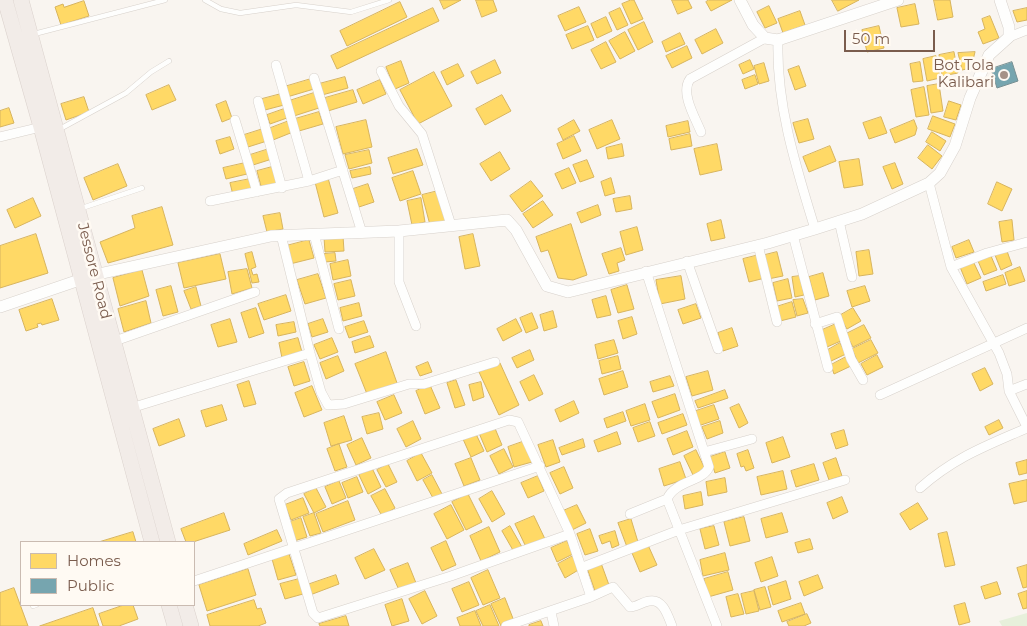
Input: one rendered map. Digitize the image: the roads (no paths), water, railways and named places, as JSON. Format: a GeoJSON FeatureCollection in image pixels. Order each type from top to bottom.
{"type":"FeatureCollection","features":[{"type":"Feature","properties":{"kind":"highway","name":"Jessore Road"},"geometry":{"type":"LineString","coordinates":[[5,0],[41,126],[88,277],[112,342],[168,541]]}},
{"type":"Feature","properties":{"kind":"highway","name":"Jessore Road"},"geometry":{"type":"LineString","coordinates":[[21,0],[78,210],[88,277],[152,541]]}},
{"type":"Feature","properties":{"kind":"highway"},"geometry":{"type":"LineString","coordinates":[[169,606],[175,626]]}},
{"type":"Feature","properties":{"kind":"highway"},"geometry":{"type":"LineString","coordinates":[[185,606],[191,626]]}},
{"type":"Feature","properties":{"kind":"street"},"geometry":{"type":"LineString","coordinates":[[740,0],[754,25],[765,38]]}},
{"type":"Feature","properties":{"kind":"street"},"geometry":{"type":"LineString","coordinates":[[701,132],[686,93],[686,85],[690,79],[765,38],[778,40],[872,4],[898,0]]}},
{"type":"Feature","properties":{"kind":"street"},"geometry":{"type":"LineString","coordinates":[[1000,0],[1010,28],[1009,37]]}},
{"type":"Feature","properties":{"kind":"street"},"geometry":{"type":"LineString","coordinates":[[0,308],[88,277],[281,235],[399,231],[507,220],[516,230],[547,286],[568,292],[646,271],[758,245],[862,214],[929,183],[940,173],[955,146],[970,98],[990,55],[1009,37],[1027,30]]}},
{"type":"Feature","properties":{"kind":"street"},"geometry":{"type":"LineString","coordinates":[[778,40],[777,65],[785,120],[795,164],[815,229]]}},
{"type":"Feature","properties":{"kind":"street"},"geometry":{"type":"LineString","coordinates":[[276,65],[310,181]]}},
{"type":"Feature","properties":{"kind":"street"},"geometry":{"type":"LineString","coordinates":[[382,72],[395,101],[422,134],[451,225]]}},
{"type":"Feature","properties":{"kind":"street"},"geometry":{"type":"LineString","coordinates":[[314,78],[362,233]]}},
{"type":"Feature","properties":{"kind":"street"},"geometry":{"type":"LineString","coordinates":[[258,101],[282,188]]}},
{"type":"Feature","properties":{"kind":"street"},"geometry":{"type":"LineString","coordinates":[[235,120],[257,192]]}},
{"type":"Feature","properties":{"kind":"street"},"geometry":{"type":"LineString","coordinates":[[0,137],[41,126]]}},
{"type":"Feature","properties":{"kind":"street"},"geometry":{"type":"LineString","coordinates":[[210,201],[282,188],[343,170]]}},
{"type":"Feature","properties":{"kind":"street"},"geometry":{"type":"LineString","coordinates":[[920,488],[942,468],[1027,427],[1009,391],[1007,374],[951,267],[929,183]]}},
{"type":"Feature","properties":{"kind":"street"},"geometry":{"type":"LineString","coordinates":[[839,221],[852,277]]}},
{"type":"Feature","properties":{"kind":"street"},"geometry":{"type":"LineString","coordinates":[[399,231],[400,282],[416,326]]}},
{"type":"Feature","properties":{"kind":"street"},"geometry":{"type":"LineString","coordinates":[[314,234],[338,329]]}},
{"type":"Feature","properties":{"kind":"street"},"geometry":{"type":"LineString","coordinates":[[281,235],[310,353],[324,400],[328,405],[335,406],[410,384],[424,384],[455,376],[495,362]]}},
{"type":"Feature","properties":{"kind":"street"},"geometry":{"type":"LineString","coordinates":[[793,235],[828,368]]}},
{"type":"Feature","properties":{"kind":"street"},"geometry":{"type":"LineString","coordinates":[[951,267],[987,252],[1027,242]]}},
{"type":"Feature","properties":{"kind":"street"},"geometry":{"type":"LineString","coordinates":[[758,245],[777,322]]}},
{"type":"Feature","properties":{"kind":"street"},"geometry":{"type":"LineString","coordinates":[[688,261],[718,349]]}},
{"type":"Feature","properties":{"kind":"street"},"geometry":{"type":"LineString","coordinates":[[630,514],[667,499],[676,487],[708,471],[709,467],[646,271]]}},
{"type":"Feature","properties":{"kind":"street"},"geometry":{"type":"LineString","coordinates":[[112,342],[255,292]]}},
{"type":"Feature","properties":{"kind":"street"},"geometry":{"type":"LineString","coordinates":[[815,324],[837,317],[851,358],[863,380]]}},
{"type":"Feature","properties":{"kind":"street"},"geometry":{"type":"LineString","coordinates":[[880,395],[1027,328]]}},
{"type":"Feature","properties":{"kind":"street"},"geometry":{"type":"LineString","coordinates":[[131,408],[310,353]]}},
{"type":"Feature","properties":{"kind":"street"},"geometry":{"type":"LineString","coordinates":[[1009,391],[1027,384]]}},
{"type":"Feature","properties":{"kind":"street"},"geometry":{"type":"LineString","coordinates":[[570,534],[452,576],[318,618],[312,613],[279,501],[284,495],[454,437],[514,420],[518,422],[540,466],[570,534],[583,567],[591,597]]}},
{"type":"Feature","properties":{"kind":"street"},"geometry":{"type":"LineString","coordinates":[[704,452],[752,439]]}},
{"type":"Feature","properties":{"kind":"street"},"geometry":{"type":"LineString","coordinates":[[195,580],[540,466]]}},
{"type":"Feature","properties":{"kind":"street"},"geometry":{"type":"LineString","coordinates":[[583,567],[679,530],[845,480]]}},
{"type":"Feature","properties":{"kind":"street"},"geometry":{"type":"LineString","coordinates":[[667,499],[717,626]]}},
{"type":"Feature","properties":{"kind":"street"},"geometry":{"type":"LineString","coordinates":[[506,626],[551,612],[614,587],[630,607],[651,600],[657,602],[664,608],[672,626]]}},
{"type":"Feature","properties":{"kind":"street"},"geometry":{"type":"LineString","coordinates":[[551,612],[554,626]]}},
{"type":"Feature","properties":{"kind":"lane"},"geometry":{"type":"LineString","coordinates":[[30,34],[165,0]]}},
{"type":"Feature","properties":{"kind":"lane"},"geometry":{"type":"LineString","coordinates":[[205,0],[222,9],[240,13],[296,5],[351,12],[390,0]]}},
{"type":"Feature","properties":{"kind":"lane"},"geometry":{"type":"LineString","coordinates":[[57,131],[126,93],[151,72],[169,61]]}},
{"type":"Feature","properties":{"kind":"lane"},"geometry":{"type":"LineString","coordinates":[[78,210],[142,188]]}},
{"type":"Feature","properties":{"kind":"place","name":"Bot Tola Kalibari"},"geometry":{"type":"Point","coordinates":[1004,75]}}]}
